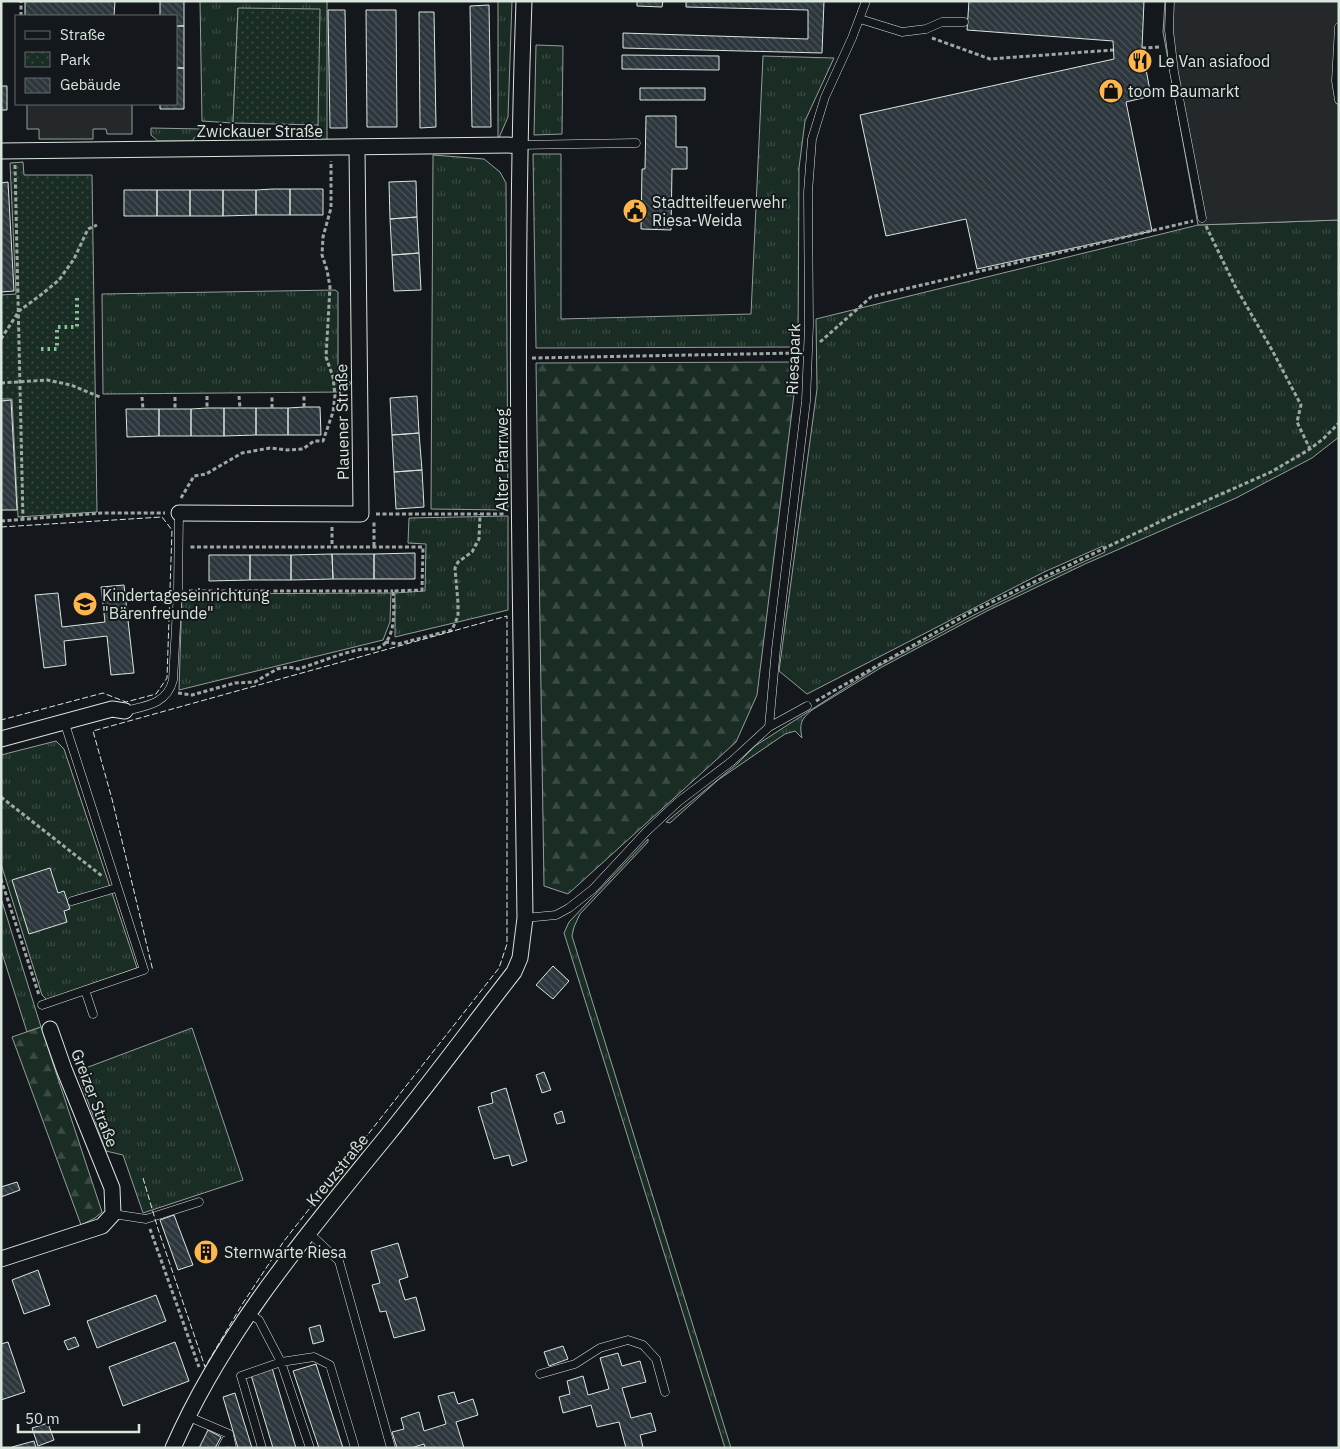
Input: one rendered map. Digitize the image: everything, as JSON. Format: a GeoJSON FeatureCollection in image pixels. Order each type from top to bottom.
{"type":"FeatureCollection","features":[{"type":"Feature","properties":{"kind":"street","name":"Alter Pfarrweg"},"geometry":{"type":"LineString","coordinates":[[524,1],[519,145],[519,358],[525,918]]}},
{"type":"Feature","properties":{"kind":"street","name":"Zwickauer Straße"},"geometry":{"type":"LineString","coordinates":[[8,151],[519,145]]}},
{"type":"Feature","properties":{"kind":"street","name":"Plauener Straße"},"geometry":{"type":"LineString","coordinates":[[179,513],[361,514],[357,148]]}},
{"type":"Feature","properties":{"kind":"street"},"geometry":{"type":"LineString","coordinates":[[1,739],[112,709],[125,711]]}},
{"type":"Feature","properties":{"kind":"street","name":"Kreuzstraße"},"geometry":{"type":"LineString","coordinates":[[173,1448],[204,1384],[248,1313],[308,1232],[440,1070],[514,972],[520,958],[525,918]]}},
{"type":"Feature","properties":{"kind":"street","name":"Greizer Straße"},"geometry":{"type":"LineString","coordinates":[[50,1029],[112,1188],[113,1214]]}},
{"type":"Feature","properties":{"kind":"street"},"geometry":{"type":"LineString","coordinates":[[1,1259],[102,1226],[113,1214]]}},
{"type":"Feature","properties":{"kind":"lane","name":"Riesapark"},"geometry":{"type":"LineString","coordinates":[[769,727],[777,640],[801,450],[806,393],[808,353],[808,192],[812,139],[826,97],[866,1]]}},
{"type":"Feature","properties":{"kind":"lane"},"geometry":{"type":"LineString","coordinates":[[1170,1],[1169,30],[1171,47],[1202,218]]}},
{"type":"Feature","properties":{"kind":"lane"},"geometry":{"type":"LineString","coordinates":[[860,19],[902,32],[926,29],[942,22],[964,22]]}},
{"type":"Feature","properties":{"kind":"lane"},"geometry":{"type":"LineString","coordinates":[[1339,27],[1337,81],[1339,100]]}},
{"type":"Feature","properties":{"kind":"lane"},"geometry":{"type":"LineString","coordinates":[[519,145],[636,143]]}},
{"type":"Feature","properties":{"kind":"lane"},"geometry":{"type":"LineString","coordinates":[[125,711],[158,702],[170,690],[173,680],[178,591],[179,513]]}},
{"type":"Feature","properties":{"kind":"lane"},"geometry":{"type":"LineString","coordinates":[[525,918],[556,915],[569,908],[592,889],[646,832],[678,802],[732,761],[769,727],[807,706]]}},
{"type":"Feature","properties":{"kind":"lane"},"geometry":{"type":"LineString","coordinates":[[42,1005],[144,970],[116,888],[64,721]]}},
{"type":"Feature","properties":{"kind":"lane"},"geometry":{"type":"LineString","coordinates":[[72,901],[116,888]]}},
{"type":"Feature","properties":{"kind":"lane"},"geometry":{"type":"LineString","coordinates":[[85,990],[93,1014]]}},
{"type":"Feature","properties":{"kind":"lane"},"geometry":{"type":"LineString","coordinates":[[113,1214],[146,1219],[199,1202]]}},
{"type":"Feature","properties":{"kind":"lane"},"geometry":{"type":"LineString","coordinates":[[308,1232],[339,1261],[391,1448]]}},
{"type":"Feature","properties":{"kind":"lane"},"geometry":{"type":"LineString","coordinates":[[248,1313],[259,1320],[281,1362],[310,1448]]}},
{"type":"Feature","properties":{"kind":"lane"},"geometry":{"type":"LineString","coordinates":[[540,1374],[575,1364],[600,1348],[628,1340],[643,1345],[656,1358],[665,1392]]}},
{"type":"Feature","properties":{"kind":"lane"},"geometry":{"type":"LineString","coordinates":[[262,1448],[240,1376],[281,1362],[314,1357],[330,1365],[355,1448]]}},
{"type":"Feature","properties":{"kind":"lane"},"geometry":{"type":"LineString","coordinates":[[187,1416],[229,1434]]}},
{"type":"Feature","properties":{"kind":"lane"},"geometry":{"type":"LineString","coordinates":[[222,1448],[229,1434]]}},
{"type":"Feature","properties":{"kind":"lane"},"geometry":{"type":"LineString","coordinates":[[229,1434],[232,1448]]}},
{"type":"Feature","properties":{"kind":"path"},"geometry":{"type":"LineString","coordinates":[[20,15],[21,1]]}},
{"type":"Feature","properties":{"kind":"path"},"geometry":{"type":"LineString","coordinates":[[926,29],[932,38],[990,60],[1113,50]]}},
{"type":"Feature","properties":{"kind":"path"},"geometry":{"type":"LineString","coordinates":[[1142,48],[1171,47]]}},
{"type":"Feature","properties":{"kind":"path"},"geometry":{"type":"LineString","coordinates":[[1,521],[102,513],[179,513],[179,502],[182,494],[194,476],[206,474],[242,453],[270,448],[303,449],[314,441],[323,441],[333,412],[335,395],[333,377],[326,358],[330,287],[322,255],[323,237],[331,208],[331,148]]}},
{"type":"Feature","properties":{"kind":"path"},"geometry":{"type":"LineString","coordinates":[[8,151],[19,311],[23,520]]}},
{"type":"Feature","properties":{"kind":"path"},"geometry":{"type":"LineString","coordinates":[[519,358],[808,353],[871,297],[1183,225],[1202,218],[1235,286],[1301,405],[1297,422],[1310,449]]}},
{"type":"Feature","properties":{"kind":"path"},"geometry":{"type":"LineString","coordinates":[[1,339],[19,311],[59,280],[74,258],[88,229],[96,225]]}},
{"type":"Feature","properties":{"kind":"path"},"geometry":{"type":"LineString","coordinates":[[1,383],[47,380],[71,385],[100,397]]}},
{"type":"Feature","properties":{"kind":"path"},"geometry":{"type":"LineString","coordinates":[[304,395],[304,407]]}},
{"type":"Feature","properties":{"kind":"path"},"geometry":{"type":"LineString","coordinates":[[175,396],[175,409]]}},
{"type":"Feature","properties":{"kind":"path"},"geometry":{"type":"LineString","coordinates":[[207,396],[207,408]]}},
{"type":"Feature","properties":{"kind":"path"},"geometry":{"type":"LineString","coordinates":[[240,396],[240,408]]}},
{"type":"Feature","properties":{"kind":"path"},"geometry":{"type":"LineString","coordinates":[[272,396],[272,408]]}},
{"type":"Feature","properties":{"kind":"path"},"geometry":{"type":"LineString","coordinates":[[142,397],[143,409]]}},
{"type":"Feature","properties":{"kind":"path"},"geometry":{"type":"LineString","coordinates":[[807,706],[840,685],[971,612],[1174,515],[1271,472],[1310,449],[1339,423]]}},
{"type":"Feature","properties":{"kind":"path"},"geometry":{"type":"LineString","coordinates":[[374,546],[374,514],[520,513]]}},
{"type":"Feature","properties":{"kind":"path"},"geometry":{"type":"LineString","coordinates":[[385,642],[398,644],[452,630],[458,616],[455,568],[458,562],[472,552],[479,539],[480,514]]}},
{"type":"Feature","properties":{"kind":"path"},"geometry":{"type":"LineString","coordinates":[[178,547],[424,547],[422,590],[178,591]]}},
{"type":"Feature","properties":{"kind":"path"},"geometry":{"type":"LineString","coordinates":[[170,690],[187,696],[235,683],[255,682],[277,670],[288,667],[298,669],[359,649],[378,648],[385,642],[394,622],[394,590]]}},
{"type":"Feature","properties":{"kind":"path"},"geometry":{"type":"LineString","coordinates":[[1,797],[116,888]]}},
{"type":"Feature","properties":{"kind":"path"},"geometry":{"type":"LineString","coordinates":[[1,879],[42,1005]]}},
{"type":"Feature","properties":{"kind":"path"},"geometry":{"type":"LineString","coordinates":[[146,1219],[204,1384]]}},
{"type":"Feature","properties":{"kind":"green space"},"geometry":{"type":"Polygon","coordinates":[[[200,1],[327,1],[327,140],[316,141],[318,125],[238,8],[233,123],[202,121],[200,1]]]}},
{"type":"Feature","properties":{"kind":"green space"},"geometry":{"type":"Polygon","coordinates":[[[498,1],[512,1],[508,117],[498,140],[498,1]]]}},
{"type":"Feature","properties":{"kind":"green space"},"geometry":{"type":"Polygon","coordinates":[[[238,8],[320,9],[318,125],[233,123],[238,8]]]}},
{"type":"Feature","properties":{"kind":"green space"},"geometry":{"type":"Polygon","coordinates":[[[536,45],[563,46],[562,134],[534,135],[536,45]]]}},
{"type":"Feature","properties":{"kind":"green space"},"geometry":{"type":"Polygon","coordinates":[[[763,56],[834,58],[805,121],[799,168],[798,347],[536,348],[533,154],[561,154],[561,319],[751,314],[763,56]]]}},
{"type":"Feature","properties":{"kind":"green space"},"geometry":{"type":"Polygon","coordinates":[[[151,128],[202,129],[192,141],[158,141],[151,135],[151,128]]]}},
{"type":"Feature","properties":{"kind":"green space"},"geometry":{"type":"Polygon","coordinates":[[[433,155],[484,159],[500,172],[506,183],[508,510],[431,509],[433,155]]]}},
{"type":"Feature","properties":{"kind":"green space"},"geometry":{"type":"Polygon","coordinates":[[[23,162],[24,175],[92,175],[97,512],[18,517],[12,399],[1,399],[1,295],[16,294],[10,163],[23,162]]]}},
{"type":"Feature","properties":{"kind":"green space"},"geometry":{"type":"Polygon","coordinates":[[[1339,220],[1339,437],[1312,458],[1236,498],[1085,564],[987,611],[882,667],[808,713],[802,722],[802,738],[795,731],[785,734],[718,780],[670,823],[666,822],[737,764],[755,746],[879,666],[974,615],[1105,552],[1103,546],[1044,572],[807,694],[779,671],[817,389],[816,319],[1198,225],[1339,220]]]}},
{"type":"Feature","properties":{"kind":"green space"},"geometry":{"type":"Polygon","coordinates":[[[335,290],[338,292],[338,382],[352,382],[343,392],[103,394],[102,294],[335,290]]]}},
{"type":"Feature","properties":{"kind":"green space"},"geometry":{"type":"Polygon","coordinates":[[[798,362],[757,695],[736,742],[568,894],[544,886],[536,363],[798,362]]]}},
{"type":"Feature","properties":{"kind":"green space"},"geometry":{"type":"Polygon","coordinates":[[[508,516],[508,610],[395,637],[395,593],[425,591],[426,544],[408,543],[409,518],[508,516]]]}},
{"type":"Feature","properties":{"kind":"green space"},"geometry":{"type":"Polygon","coordinates":[[[391,593],[390,622],[383,640],[179,690],[182,594],[391,593]]]}},
{"type":"Feature","properties":{"kind":"green space"},"geometry":{"type":"Polygon","coordinates":[[[56,741],[64,749],[137,968],[47,1000],[42,995],[1,864],[1,755],[56,741]]]}},
{"type":"Feature","properties":{"kind":"green space"},"geometry":{"type":"Polygon","coordinates":[[[648,839],[648,842],[580,914],[572,936],[731,1448],[725,1448],[564,933],[569,922],[648,839]]]}},
{"type":"Feature","properties":{"kind":"green space"},"geometry":{"type":"Polygon","coordinates":[[[1,898],[41,1027],[27,1032],[1,950],[1,898]]]}},
{"type":"Feature","properties":{"kind":"green space"},"geometry":{"type":"Polygon","coordinates":[[[41,1027],[102,1212],[81,1225],[12,1037],[41,1027]]]}},
{"type":"Feature","properties":{"kind":"green space"},"geometry":{"type":"Polygon","coordinates":[[[192,1028],[243,1180],[143,1213],[123,1155],[106,1151],[79,1077],[83,1069],[192,1028]]]}},
{"type":"Feature","properties":{"kind":"shaded area"},"geometry":{"type":"Polygon","coordinates":[[[1165,1],[1339,1],[1339,220],[1198,225],[1163,32],[1165,1]]]}},
{"type":"Feature","properties":{"kind":"shaded area"},"geometry":{"type":"Polygon","coordinates":[[[27,105],[132,105],[132,134],[107,134],[106,129],[93,129],[93,139],[39,139],[39,129],[27,129],[27,105]]]}},
{"type":"Feature","properties":{"kind":"building"},"geometry":{"type":"Polygon","coordinates":[[[25,1],[115,1],[114,15],[25,15],[25,1]]]}},
{"type":"Feature","properties":{"kind":"building"},"geometry":{"type":"Polygon","coordinates":[[[160,1],[184,1],[184,26],[178,26],[178,15],[160,15],[160,1]]]}},
{"type":"Feature","properties":{"kind":"building"},"geometry":{"type":"Polygon","coordinates":[[[637,1],[663,1],[662,7],[637,6],[637,1]]]}},
{"type":"Feature","properties":{"kind":"building"},"geometry":{"type":"Polygon","coordinates":[[[686,1],[824,1],[822,53],[623,48],[623,33],[808,39],[808,10],[686,7],[686,1]]]}},
{"type":"Feature","properties":{"kind":"building"},"geometry":{"type":"Polygon","coordinates":[[[969,1],[1144,1],[1142,48],[1151,96],[1126,102],[1152,231],[977,269],[966,219],[886,236],[860,115],[1114,59],[1113,41],[967,30],[969,1]]]}},
{"type":"Feature","properties":{"kind":"building"},"geometry":{"type":"Polygon","coordinates":[[[489,5],[491,127],[472,127],[470,6],[489,5]]]}},
{"type":"Feature","properties":{"kind":"building"},"geometry":{"type":"Polygon","coordinates":[[[328,10],[345,10],[347,128],[330,128],[328,10]]]}},
{"type":"Feature","properties":{"kind":"building"},"geometry":{"type":"Polygon","coordinates":[[[366,10],[396,10],[397,127],[367,127],[366,10]]]}},
{"type":"Feature","properties":{"kind":"building"},"geometry":{"type":"Polygon","coordinates":[[[419,12],[434,12],[436,127],[420,128],[419,12]]]}},
{"type":"Feature","properties":{"kind":"building"},"geometry":{"type":"Polygon","coordinates":[[[178,26],[184,26],[184,68],[178,68],[178,26]]]}},
{"type":"Feature","properties":{"kind":"building"},"geometry":{"type":"Polygon","coordinates":[[[622,55],[719,56],[719,70],[622,69],[622,55]]]}},
{"type":"Feature","properties":{"kind":"building"},"geometry":{"type":"Polygon","coordinates":[[[178,68],[184,68],[184,109],[160,109],[160,105],[178,105],[178,68]]]}},
{"type":"Feature","properties":{"kind":"building"},"geometry":{"type":"Polygon","coordinates":[[[1,86],[7,86],[7,110],[1,110],[1,86]]]}},
{"type":"Feature","properties":{"kind":"building"},"geometry":{"type":"Polygon","coordinates":[[[640,88],[705,88],[705,100],[640,100],[640,88]]]}},
{"type":"Feature","properties":{"kind":"building"},"geometry":{"type":"Polygon","coordinates":[[[646,116],[676,116],[676,147],[687,147],[687,169],[672,169],[671,230],[641,229],[642,169],[645,169],[646,116]]]}},
{"type":"Feature","properties":{"kind":"building"},"geometry":{"type":"Polygon","coordinates":[[[416,181],[417,217],[390,219],[389,182],[416,181]]]}},
{"type":"Feature","properties":{"kind":"building"},"geometry":{"type":"Polygon","coordinates":[[[8,182],[14,291],[1,292],[1,183],[8,182]]]}},
{"type":"Feature","properties":{"kind":"building"},"geometry":{"type":"Polygon","coordinates":[[[290,189],[290,215],[256,215],[256,190],[290,189]]]}},
{"type":"Feature","properties":{"kind":"building"},"geometry":{"type":"Polygon","coordinates":[[[290,189],[323,189],[323,215],[290,215],[290,189]]]}},
{"type":"Feature","properties":{"kind":"building"},"geometry":{"type":"Polygon","coordinates":[[[124,190],[157,190],[157,216],[124,216],[124,190]]]}},
{"type":"Feature","properties":{"kind":"building"},"geometry":{"type":"Polygon","coordinates":[[[157,190],[190,190],[190,216],[157,216],[157,190]]]}},
{"type":"Feature","properties":{"kind":"building"},"geometry":{"type":"Polygon","coordinates":[[[190,190],[223,190],[223,216],[190,216],[190,190]]]}},
{"type":"Feature","properties":{"kind":"building"},"geometry":{"type":"Polygon","coordinates":[[[223,190],[256,190],[256,215],[223,216],[223,190]]]}},
{"type":"Feature","properties":{"kind":"building"},"geometry":{"type":"Polygon","coordinates":[[[417,217],[419,253],[392,255],[390,219],[417,217]]]}},
{"type":"Feature","properties":{"kind":"building"},"geometry":{"type":"Polygon","coordinates":[[[419,253],[421,290],[394,291],[392,255],[419,253]]]}},
{"type":"Feature","properties":{"kind":"building"},"geometry":{"type":"Polygon","coordinates":[[[417,396],[419,433],[392,435],[390,398],[417,396]]]}},
{"type":"Feature","properties":{"kind":"building"},"geometry":{"type":"Polygon","coordinates":[[[11,400],[17,510],[1,510],[1,401],[11,400]]]}},
{"type":"Feature","properties":{"kind":"building"},"geometry":{"type":"Polygon","coordinates":[[[320,407],[321,435],[288,435],[288,408],[320,407]]]}},
{"type":"Feature","properties":{"kind":"building"},"geometry":{"type":"Polygon","coordinates":[[[224,408],[224,436],[191,436],[191,409],[224,408]]]}},
{"type":"Feature","properties":{"kind":"building"},"geometry":{"type":"Polygon","coordinates":[[[224,408],[256,408],[256,435],[224,436],[224,408]]]}},
{"type":"Feature","properties":{"kind":"building"},"geometry":{"type":"Polygon","coordinates":[[[256,408],[288,408],[288,435],[256,435],[256,408]]]}},
{"type":"Feature","properties":{"kind":"building"},"geometry":{"type":"Polygon","coordinates":[[[126,409],[159,409],[159,436],[127,437],[126,409]]]}},
{"type":"Feature","properties":{"kind":"building"},"geometry":{"type":"Polygon","coordinates":[[[159,409],[191,409],[191,436],[159,436],[159,409]]]}},
{"type":"Feature","properties":{"kind":"building"},"geometry":{"type":"Polygon","coordinates":[[[419,433],[422,470],[394,472],[392,435],[419,433]]]}},
{"type":"Feature","properties":{"kind":"building"},"geometry":{"type":"Polygon","coordinates":[[[422,470],[424,507],[396,509],[394,472],[422,470]]]}},
{"type":"Feature","properties":{"kind":"building"},"geometry":{"type":"Polygon","coordinates":[[[415,553],[415,579],[374,579],[374,554],[415,553]]]}},
{"type":"Feature","properties":{"kind":"building"},"geometry":{"type":"Polygon","coordinates":[[[332,554],[374,554],[374,579],[333,579],[332,554]]]}},
{"type":"Feature","properties":{"kind":"building"},"geometry":{"type":"Polygon","coordinates":[[[332,554],[333,579],[291,580],[291,555],[332,554]]]}},
{"type":"Feature","properties":{"kind":"building"},"geometry":{"type":"Polygon","coordinates":[[[209,555],[250,555],[250,580],[209,581],[209,555]]]}},
{"type":"Feature","properties":{"kind":"building"},"geometry":{"type":"Polygon","coordinates":[[[250,555],[291,555],[291,580],[250,580],[250,555]]]}},
{"type":"Feature","properties":{"kind":"building"},"geometry":{"type":"Polygon","coordinates":[[[124,585],[134,673],[111,675],[107,636],[64,641],[66,665],[44,668],[35,595],[58,593],[62,627],[105,622],[101,587],[124,585]]]}},
{"type":"Feature","properties":{"kind":"building"},"geometry":{"type":"Polygon","coordinates":[[[50,868],[58,893],[64,891],[70,909],[64,911],[67,922],[29,934],[12,880],[50,868]]]}},
{"type":"Feature","properties":{"kind":"building"},"geometry":{"type":"Polygon","coordinates":[[[553,966],[569,981],[553,999],[536,985],[553,966]]]}},
{"type":"Feature","properties":{"kind":"building"},"geometry":{"type":"Polygon","coordinates":[[[544,1072],[551,1090],[542,1093],[536,1075],[544,1072]]]}},
{"type":"Feature","properties":{"kind":"building"},"geometry":{"type":"Polygon","coordinates":[[[506,1088],[527,1161],[512,1166],[509,1155],[494,1159],[478,1107],[493,1103],[491,1093],[506,1088]]]}},
{"type":"Feature","properties":{"kind":"building"},"geometry":{"type":"Polygon","coordinates":[[[562,1111],[565,1122],[557,1124],[554,1114],[562,1111]]]}},
{"type":"Feature","properties":{"kind":"building"},"geometry":{"type":"Polygon","coordinates":[[[17,1182],[20,1190],[1,1197],[1,1187],[17,1182]]]}},
{"type":"Feature","properties":{"kind":"building"},"geometry":{"type":"Polygon","coordinates":[[[174,1215],[193,1265],[178,1270],[160,1220],[174,1215]]]}},
{"type":"Feature","properties":{"kind":"building"},"geometry":{"type":"Polygon","coordinates":[[[398,1243],[408,1277],[399,1280],[405,1300],[416,1297],[425,1330],[394,1338],[386,1311],[380,1312],[372,1285],[380,1283],[371,1251],[398,1243]]]}},
{"type":"Feature","properties":{"kind":"building","name":"Sternwarte Riesa"},"geometry":{"type":"Polygon","coordinates":[[[205,1246],[210,1251],[205,1256],[200,1251],[205,1246]]]}},
{"type":"Feature","properties":{"kind":"building"},"geometry":{"type":"Polygon","coordinates":[[[38,1270],[50,1305],[24,1314],[12,1280],[38,1270]]]}},
{"type":"Feature","properties":{"kind":"building"},"geometry":{"type":"Polygon","coordinates":[[[156,1295],[166,1321],[97,1348],[87,1321],[156,1295]]]}},
{"type":"Feature","properties":{"kind":"building"},"geometry":{"type":"Polygon","coordinates":[[[320,1325],[324,1341],[313,1344],[309,1328],[320,1325]]]}},
{"type":"Feature","properties":{"kind":"building"},"geometry":{"type":"Polygon","coordinates":[[[75,1337],[79,1346],[68,1350],[64,1341],[75,1337]]]}},
{"type":"Feature","properties":{"kind":"building"},"geometry":{"type":"Polygon","coordinates":[[[8,1342],[25,1392],[1,1400],[1,1344],[8,1342]]]}},
{"type":"Feature","properties":{"kind":"building"},"geometry":{"type":"Polygon","coordinates":[[[175,1342],[189,1381],[123,1406],[109,1367],[175,1342]]]}},
{"type":"Feature","properties":{"kind":"building"},"geometry":{"type":"Polygon","coordinates":[[[563,1346],[568,1359],[549,1366],[544,1352],[563,1346]]]}},
{"type":"Feature","properties":{"kind":"building"},"geometry":{"type":"Polygon","coordinates":[[[618,1353],[622,1366],[640,1361],[646,1382],[622,1388],[631,1418],[651,1413],[656,1431],[640,1435],[643,1447],[639,1448],[626,1448],[619,1422],[597,1427],[591,1405],[563,1413],[559,1397],[570,1394],[567,1381],[583,1376],[588,1395],[609,1389],[600,1358],[618,1353]]]}},
{"type":"Feature","properties":{"kind":"building"},"geometry":{"type":"Polygon","coordinates":[[[316,1364],[343,1448],[319,1448],[293,1371],[316,1364]]]}},
{"type":"Feature","properties":{"kind":"building"},"geometry":{"type":"Polygon","coordinates":[[[272,1368],[296,1448],[273,1448],[251,1375],[272,1368]]]}},
{"type":"Feature","properties":{"kind":"building"},"geometry":{"type":"Polygon","coordinates":[[[454,1392],[458,1404],[473,1399],[478,1415],[456,1422],[464,1448],[425,1448],[424,1444],[411,1448],[397,1448],[392,1432],[404,1429],[401,1418],[419,1412],[424,1431],[446,1424],[438,1396],[454,1392]]]}},
{"type":"Feature","properties":{"kind":"building"},"geometry":{"type":"Polygon","coordinates":[[[235,1393],[252,1448],[238,1448],[223,1397],[235,1393]]]}},
{"type":"Feature","properties":{"kind":"building"},"geometry":{"type":"Polygon","coordinates":[[[48,1423],[54,1440],[38,1446],[32,1428],[48,1423]]]}},
{"type":"Feature","properties":{"kind":"building"},"geometry":{"type":"Polygon","coordinates":[[[208,1430],[221,1437],[215,1448],[199,1448],[208,1430]]]}},
{"type":"Feature","properties":{"kind":"building"},"geometry":{"type":"Polygon","coordinates":[[[34,1441],[36,1448],[12,1448],[12,1447],[34,1441]]]}},
{"type":"Feature","properties":{"kind":"hedge"},"geometry":{"type":"LineString","coordinates":[[41,349],[57,349],[57,327],[77,327],[77,295]]}},
{"type":"Feature","properties":{"kind":"fence"},"geometry":{"type":"LineString","coordinates":[[1,527],[162,517],[172,530],[167,678],[156,694],[126,702],[103,693],[1,720]]}},
{"type":"Feature","properties":{"kind":"fence"},"geometry":{"type":"LineString","coordinates":[[143,1178],[158,1229],[205,1367],[243,1303],[284,1241],[499,968],[507,944],[507,616],[93,731],[112,799],[153,971]]}},
{"type":"Feature","properties":{"kind":"place","name":"Le Van asiafood"},"geometry":{"type":"Point","coordinates":[1140,61]}},
{"type":"Feature","properties":{"kind":"place","name":"toom Baumarkt"},"geometry":{"type":"Point","coordinates":[1111,91]}},
{"type":"Feature","properties":{"kind":"place","name":"Stadtteilfeuerwehr Riesa-Weida"},"geometry":{"type":"Point","coordinates":[635,211]}},
{"type":"Feature","properties":{"kind":"place","name":"Kindertageseinrichtung \"Bärenfreunde\""},"geometry":{"type":"Point","coordinates":[85,604]}},
{"type":"Feature","properties":{"kind":"place","name":"Sternwarte Riesa"},"geometry":{"type":"Point","coordinates":[206,1252]}}]}
